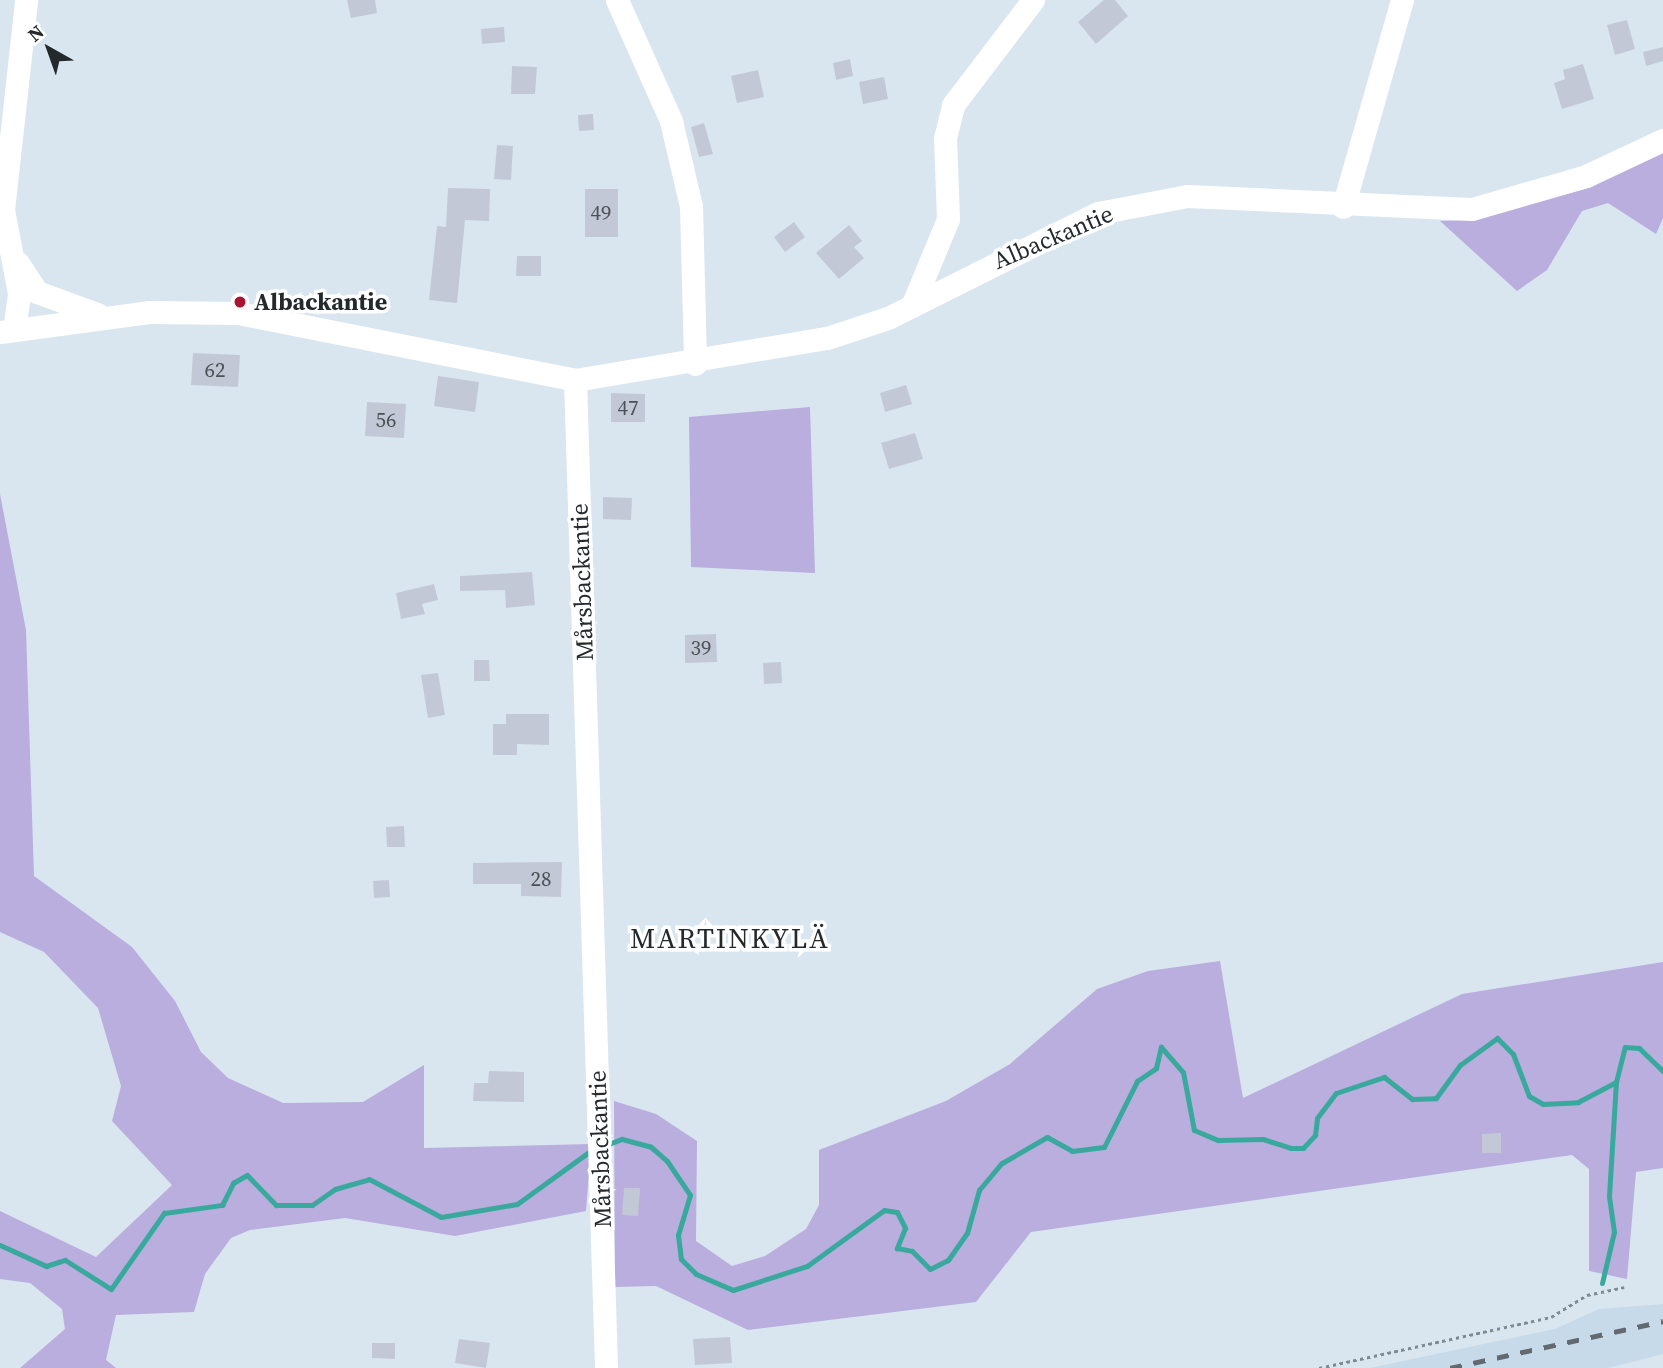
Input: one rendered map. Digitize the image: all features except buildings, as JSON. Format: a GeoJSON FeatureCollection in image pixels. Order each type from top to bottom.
{"type":"FeatureCollection","features":[{"type":"Feature","properties":{"kind":"street"},"geometry":{"type":"LineString","coordinates":[[26,0],[3,210],[19,293],[7,331],[103,316],[213,313],[284,319],[575,380]]}},
{"type":"Feature","properties":{"kind":"street"},"geometry":{"type":"LineString","coordinates":[[617,0],[671,121],[691,205],[695,364]]}},
{"type":"Feature","properties":{"kind":"street"},"geometry":{"type":"LineString","coordinates":[[912,306],[948,219],[946,138],[953,105],[1034,0]]}},
{"type":"Feature","properties":{"kind":"street"},"geometry":{"type":"LineString","coordinates":[[1343,207],[1402,0]]}},
{"type":"Feature","properties":{"kind":"street","name":"Albackantie"},"geometry":{"type":"LineString","coordinates":[[575,380],[695,364],[827,338],[912,306],[1098,213],[1187,196],[1343,207],[1472,209],[1586,176],[1663,140]]}},
{"type":"Feature","properties":{"kind":"street"},"geometry":{"type":"LineString","coordinates":[[14,258],[37,292],[103,316]]}},
{"type":"Feature","properties":{"kind":"street","name":"Mårsbackantie"},"geometry":{"type":"LineString","coordinates":[[575,380],[606,1368]]}},
{"type":"Feature","properties":{"kind":"path"},"geometry":{"type":"LineString","coordinates":[[1319,1368],[1551,1317],[1587,1295],[1624,1287]]}},
{"type":"Feature","properties":{"kind":"shaded area"},"geometry":{"type":"Polygon","coordinates":[[[1663,150],[1663,218],[1656,234],[1608,203],[1582,211],[1547,270],[1517,291],[1440,221],[1473,220],[1588,188],[1663,150]]]}},
{"type":"Feature","properties":{"kind":"shaded area"},"geometry":{"type":"Polygon","coordinates":[[[810,407],[815,573],[691,567],[689,417],[810,407]]]}},
{"type":"Feature","properties":{"kind":"shaded area"},"geometry":{"type":"Polygon","coordinates":[[[0,494],[26,630],[34,876],[132,947],[175,1001],[201,1052],[228,1078],[283,1103],[363,1102],[424,1065],[424,1148],[591,1144],[586,1211],[455,1236],[345,1218],[250,1230],[231,1238],[205,1274],[194,1312],[116,1315],[106,1360],[116,1368],[20,1368],[65,1329],[62,1309],[30,1283],[0,1279],[0,1211],[96,1257],[172,1185],[112,1121],[121,1086],[98,1008],[44,952],[0,932],[0,494]]]}},
{"type":"Feature","properties":{"kind":"shaded area"},"geometry":{"type":"Polygon","coordinates":[[[1220,961],[1243,1098],[1462,994],[1663,962],[1663,1168],[1636,1172],[1627,1279],[1589,1271],[1589,1169],[1572,1155],[1031,1232],[976,1302],[748,1330],[656,1286],[615,1287],[614,1101],[656,1114],[697,1141],[696,1241],[732,1266],[765,1256],[806,1229],[819,1205],[819,1150],[946,1101],[1010,1064],[1097,989],[1148,971],[1220,961]]]}},
{"type":"Feature","properties":{"kind":"shaded area"},"geometry":{"type":"Polygon","coordinates":[[[1663,1304],[1663,1354],[1608,1368],[1370,1368],[1555,1329],[1599,1309],[1663,1304]]]}},
{"type":"Feature","properties":{"kind":"waterway"},"geometry":{"type":"LineString","coordinates":[[606,1145],[622,1139],[651,1147],[667,1161],[690,1195],[678,1235],[681,1259],[696,1274],[733,1290],[807,1266],[884,1210],[897,1212],[905,1228],[897,1248],[912,1251],[930,1269],[948,1260],[967,1233],[979,1190],[1002,1163],[1047,1137],[1072,1151],[1104,1147],[1137,1081],[1156,1068],[1161,1047],[1183,1072],[1194,1130],[1218,1140],[1263,1139],[1291,1148],[1303,1148],[1315,1135],[1317,1118],[1336,1093],[1384,1077],[1412,1099],[1436,1098],[1460,1065],[1497,1038],[1513,1054],[1529,1096],[1543,1104],[1578,1102],[1616,1082],[1625,1047],[1639,1048],[1663,1071]]}},
{"type":"Feature","properties":{"kind":"waterway"},"geometry":{"type":"LineString","coordinates":[[1602,1283],[1614,1232],[1609,1196],[1616,1082]]}},
{"type":"Feature","properties":{"kind":"waterway"},"geometry":{"type":"LineString","coordinates":[[0,1245],[46,1266],[65,1260],[111,1289],[164,1213],[222,1205],[233,1183],[247,1175],[276,1205],[312,1205],[335,1189],[369,1179],[441,1217],[517,1204],[593,1149]]}},
{"type":"Feature","properties":{"kind":"railway"},"geometry":{"type":"LineString","coordinates":[[1450,1368],[1663,1321]]}},
{"type":"Feature","properties":{"kind":"place","name":"Albackantie"},"geometry":{"type":"Point","coordinates":[240,302]}},
{"type":"Feature","properties":{"kind":"district","name":"MARTINKYLÄ"},"geometry":{"type":"Point","coordinates":[730,938]}}]}
